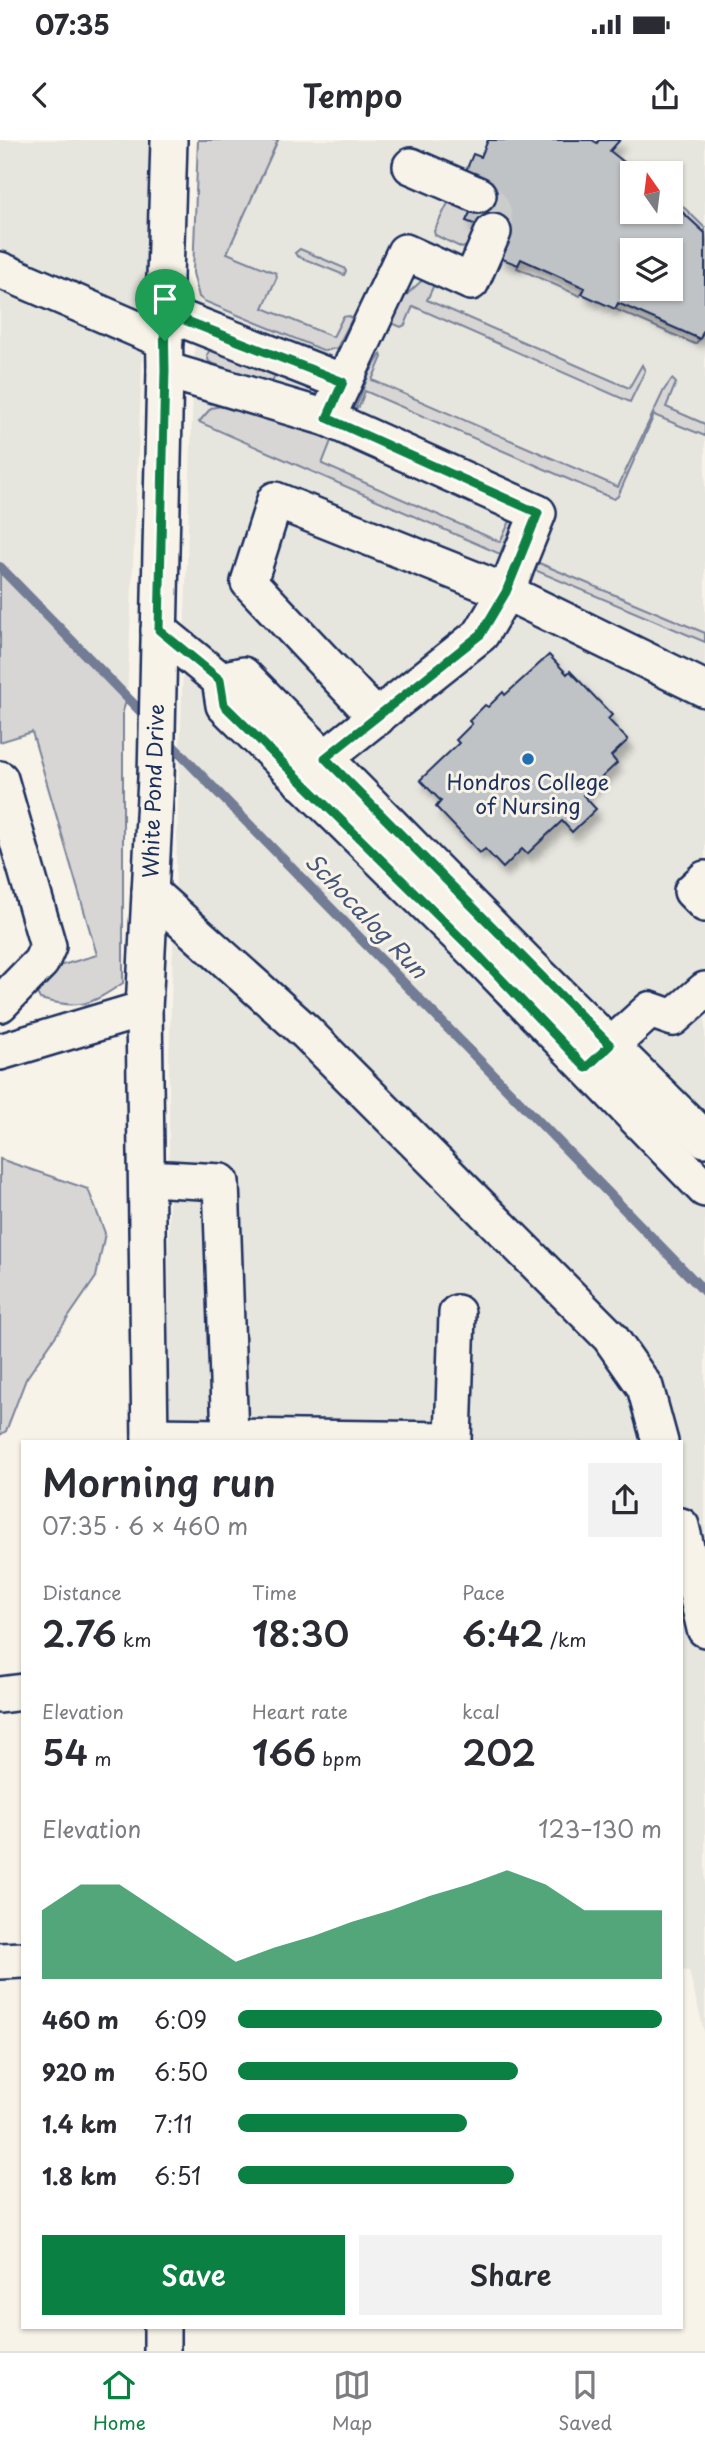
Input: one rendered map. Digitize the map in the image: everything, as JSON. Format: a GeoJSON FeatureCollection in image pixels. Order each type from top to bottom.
{"type":"FeatureCollection","features":[{"type":"Feature","properties":{"kind":"street","name":"White Pond Drive"},"geometry":{"type":"LineString","coordinates":[[150,1439],[144,1009],[156,755],[169,140]]}},
{"type":"Feature","properties":{"kind":"street"},"geometry":{"type":"LineString","coordinates":[[411,166],[478,195]]}},
{"type":"Feature","properties":{"kind":"street"},"geometry":{"type":"LineString","coordinates":[[327,418],[405,252],[471,282],[493,232]]}},
{"type":"Feature","properties":{"kind":"street"},"geometry":{"type":"LineString","coordinates":[[0,270],[165,341],[538,513],[506,592],[481,634],[313,770]]}},
{"type":"Feature","properties":{"kind":"street"},"geometry":{"type":"LineString","coordinates":[[165,341],[343,382]]}},
{"type":"Feature","properties":{"kind":"street"},"geometry":{"type":"LineString","coordinates":[[377,718],[249,582],[275,500],[506,592],[705,689]]}},
{"type":"Feature","properties":{"kind":"street"},"geometry":{"type":"LineString","coordinates":[[159,630],[220,680],[224,705],[313,770],[481,958],[598,1057],[705,1139]]}},
{"type":"Feature","properties":{"kind":"street"},"geometry":{"type":"LineString","coordinates":[[0,779],[48,946],[41,962],[0,1004]]}},
{"type":"Feature","properties":{"kind":"street"},"geometry":{"type":"LineString","coordinates":[[705,879],[692,891],[705,904]]}},
{"type":"Feature","properties":{"kind":"street"},"geometry":{"type":"LineString","coordinates":[[150,892],[306,1032],[610,1337],[645,1387],[659,1440]]}},
{"type":"Feature","properties":{"kind":"street"},"geometry":{"type":"LineString","coordinates":[[598,1057],[650,1010],[673,1018],[705,990]]}},
{"type":"Feature","properties":{"kind":"street"},"geometry":{"type":"LineString","coordinates":[[2,1045],[144,1009]]}},
{"type":"Feature","properties":{"kind":"street"},"geometry":{"type":"LineString","coordinates":[[598,1057],[705,1189]]}},
{"type":"Feature","properties":{"kind":"street"},"geometry":{"type":"LineString","coordinates":[[147,1178],[221,1182],[230,1437]]}},
{"type":"Feature","properties":{"kind":"street"},"geometry":{"type":"LineString","coordinates":[[150,1439],[230,1437],[453,1440],[457,1313]]}},
{"type":"Feature","properties":{"kind":"street"},"geometry":{"type":"LineString","coordinates":[[683,1535],[705,1629]]}},
{"type":"Feature","properties":{"kind":"street"},"geometry":{"type":"LineString","coordinates":[[0,1695],[21,1692]]}},
{"type":"Feature","properties":{"kind":"street"},"geometry":{"type":"LineString","coordinates":[[0,1961],[21,1961]]}},
{"type":"Feature","properties":{"kind":"street"},"geometry":{"type":"LineString","coordinates":[[162,2329],[162,2351]]}},
{"type":"Feature","properties":{"kind":"shaded area"},"geometry":{"type":"Polygon","coordinates":[[[0,140],[152,140],[127,698],[0,567],[0,140]]]}},
{"type":"Feature","properties":{"kind":"shaded area"},"geometry":{"type":"Polygon","coordinates":[[[198,140],[278,140],[227,253],[276,273],[277,277],[263,308],[333,337],[343,317],[349,316],[352,319],[337,348],[325,351],[199,297],[193,273],[198,140]]]}},
{"type":"Feature","properties":{"kind":"shaded area"},"geometry":{"type":"Polygon","coordinates":[[[202,140],[705,140],[705,2035],[689,1971],[683,1970],[683,1440],[169,1440],[169,1061],[202,140]]]}},
{"type":"Feature","properties":{"kind":"shaded area"},"geometry":{"type":"Polygon","coordinates":[[[449,201],[471,210],[466,221],[478,225],[467,246],[462,248],[435,235],[434,231],[449,201]]]}},
{"type":"Feature","properties":{"kind":"shaded area"},"geometry":{"type":"Polygon","coordinates":[[[683,207],[705,228],[705,233],[683,213],[683,207]]]}},
{"type":"Feature","properties":{"kind":"shaded area"},"geometry":{"type":"Polygon","coordinates":[[[300,249],[344,268],[344,275],[297,256],[295,253],[300,249]]]}},
{"type":"Feature","properties":{"kind":"shaded area"},"geometry":{"type":"Polygon","coordinates":[[[521,259],[585,288],[580,296],[517,268],[521,259]]]}},
{"type":"Feature","properties":{"kind":"shaded area"},"geometry":{"type":"Polygon","coordinates":[[[428,275],[438,276],[427,300],[629,388],[642,365],[645,371],[630,402],[413,306],[405,325],[401,327],[394,324],[399,303],[428,275]]]}},
{"type":"Feature","properties":{"kind":"shaded area"},"geometry":{"type":"Polygon","coordinates":[[[618,303],[700,339],[695,344],[615,309],[618,303]]]}},
{"type":"Feature","properties":{"kind":"shaded area"},"geometry":{"type":"Polygon","coordinates":[[[209,351],[269,368],[275,376],[272,382],[263,383],[209,362],[209,351]]]}},
{"type":"Feature","properties":{"kind":"shaded area"},"geometry":{"type":"Polygon","coordinates":[[[381,354],[372,380],[618,487],[664,390],[672,379],[676,383],[666,407],[705,424],[705,436],[654,415],[618,496],[614,499],[365,391],[359,407],[355,409],[370,372],[381,354]]]}},
{"type":"Feature","properties":{"kind":"shaded area"},"geometry":{"type":"Polygon","coordinates":[[[221,406],[270,415],[325,436],[331,441],[322,464],[500,542],[513,520],[500,554],[199,422],[211,408],[221,406]]]}},
{"type":"Feature","properties":{"kind":"shaded area"},"geometry":{"type":"Polygon","coordinates":[[[532,560],[705,633],[705,642],[530,568],[532,560]]]}},
{"type":"Feature","properties":{"kind":"shaded area"},"geometry":{"type":"Polygon","coordinates":[[[0,567],[127,698],[123,711],[123,983],[93,1001],[75,1005],[40,999],[32,984],[41,971],[97,955],[32,732],[0,742],[0,567]]]}},
{"type":"Feature","properties":{"kind":"shaded area"},"geometry":{"type":"Polygon","coordinates":[[[0,1159],[88,1189],[105,1233],[96,1277],[26,1379],[6,1431],[0,1435],[0,1159]]]}},
{"type":"Feature","properties":{"kind":"building"},"geometry":{"type":"Polygon","coordinates":[[[488,140],[592,140],[597,143],[599,140],[620,140],[610,151],[623,161],[620,161],[620,224],[683,224],[683,213],[705,233],[705,327],[700,339],[618,303],[615,309],[582,294],[585,288],[521,259],[518,265],[500,258],[508,237],[466,221],[484,184],[465,173],[473,154],[481,157],[488,140]]]}},
{"type":"Feature","properties":{"kind":"building","name":"Hondros College of Nursing"},"geometry":{"type":"Polygon","coordinates":[[[549,655],[567,674],[570,671],[612,715],[608,719],[628,740],[611,756],[617,763],[583,795],[596,809],[572,832],[562,821],[527,854],[522,849],[503,868],[485,849],[480,853],[436,807],[441,801],[420,780],[459,743],[456,740],[472,724],[469,721],[485,705],[488,707],[503,692],[505,695],[549,655]]]}},
{"type":"Feature","properties":{"kind":"waterway","name":"Schocalog Run"},"geometry":{"type":"LineString","coordinates":[[0,567],[149,720]]}},
{"type":"Feature","properties":{"kind":"waterway","name":"Schocalog Run"},"geometry":{"type":"LineString","coordinates":[[166,739],[705,1292]]}},
{"type":"Feature","properties":{"kind":"tunnel"},"geometry":{"type":"LineString","coordinates":[[478,195],[493,210],[493,232]]}},
{"type":"Feature","properties":{"kind":"place","name":"Hondros College of Nursing"},"geometry":{"type":"Point","coordinates":[528,759]}},
{"type":"Feature","properties":{"kind":"route"},"geometry":{"type":"LineString","coordinates":[[164,312],[343,382],[327,418],[538,513],[506,592],[481,634],[325,758],[610,1045],[586,1068],[481,958],[224,705],[220,680],[159,630],[165,341],[164,312]]}}]}
